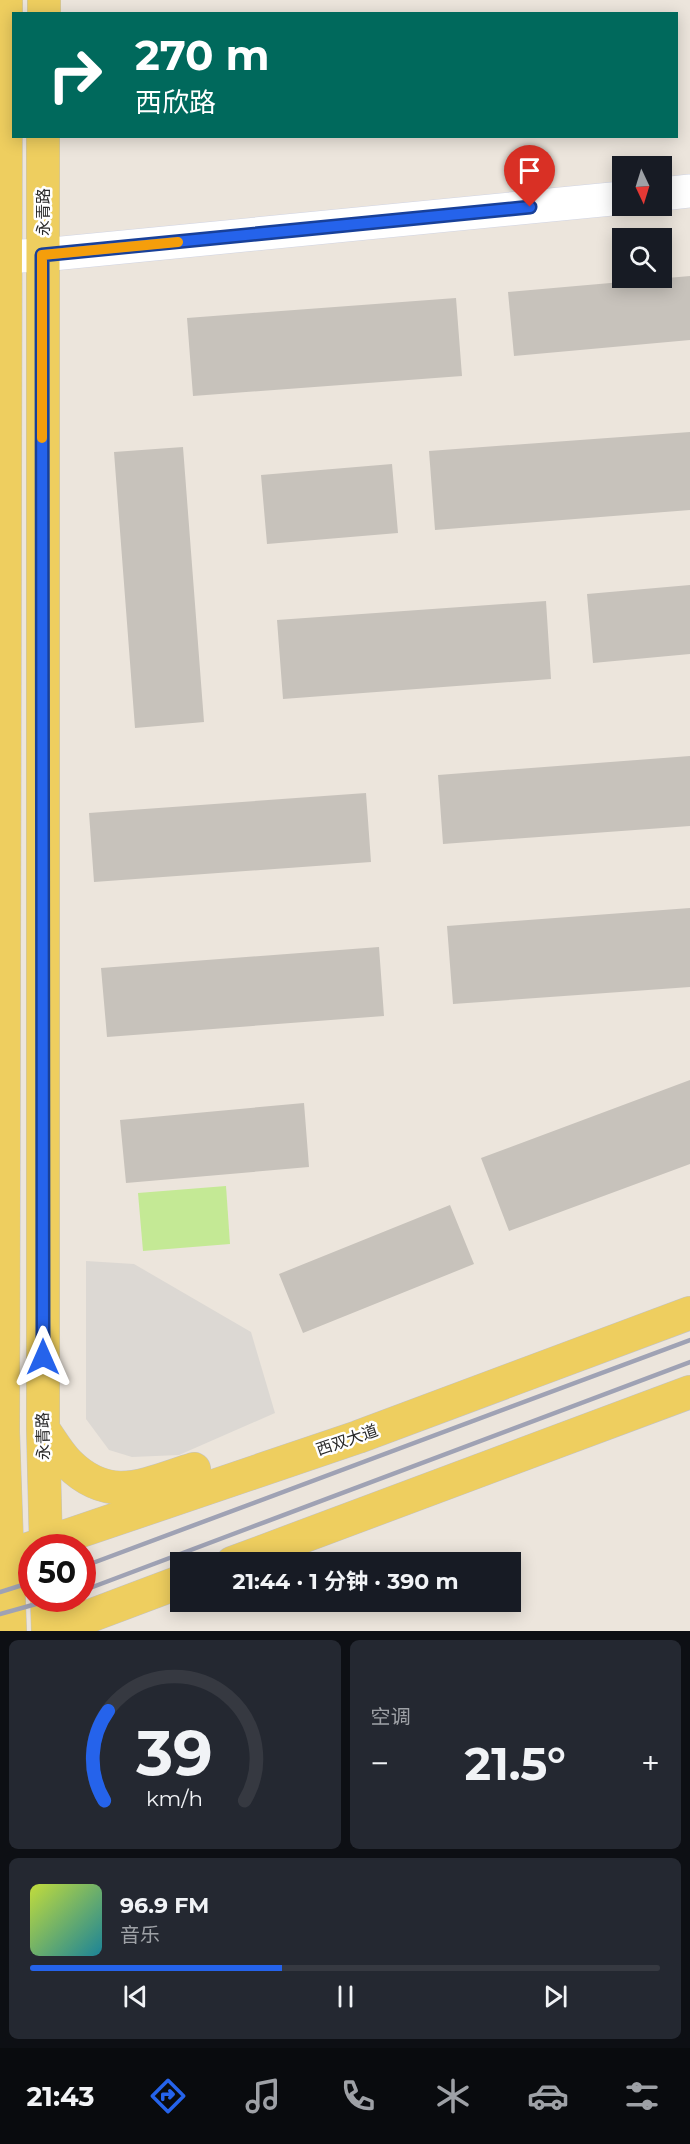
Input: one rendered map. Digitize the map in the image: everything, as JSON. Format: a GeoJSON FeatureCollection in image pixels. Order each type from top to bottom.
{"type":"FeatureCollection","features":[{"type":"Feature","properties":{"kind":"main road"},"geometry":{"type":"LineString","coordinates":[[6,0],[3,257],[3,1557],[10,1631]]}},
{"type":"Feature","properties":{"kind":"main road","name":"永青路"},"geometry":{"type":"LineString","coordinates":[[43,138],[43,1429],[46,1534]]}},
{"type":"Feature","properties":{"kind":"main road","name":"西双大道"},"geometry":{"type":"LineString","coordinates":[[78,1534],[358,1437],[690,1313]]}},
{"type":"Feature","properties":{"kind":"main road"},"geometry":{"type":"LineString","coordinates":[[261,1552],[690,1392]]}},
{"type":"Feature","properties":{"kind":"main road"},"geometry":{"type":"LineString","coordinates":[[43,1429],[67,1462],[88,1480],[108,1488],[134,1487],[253,1452],[358,1437]]}},
{"type":"Feature","properties":{"kind":"main road","name":"西双大道"},"geometry":{"type":"LineString","coordinates":[[3,1557],[18,1553]]}},
{"type":"Feature","properties":{"kind":"main road"},"geometry":{"type":"LineString","coordinates":[[48,1612],[49,1631],[170,1586]]}},
{"type":"Feature","properties":{"kind":"street"},"geometry":{"type":"LineString","coordinates":[[672,193],[690,191]]}},
{"type":"Feature","properties":{"kind":"street"},"geometry":{"type":"LineString","coordinates":[[3,257],[612,199]]}},
{"type":"Feature","properties":{"kind":"green space"},"geometry":{"type":"Polygon","coordinates":[[[226,1186],[230,1244],[143,1251],[138,1193],[226,1186]]]}},
{"type":"Feature","properties":{"kind":"shaded area"},"geometry":{"type":"Polygon","coordinates":[[[86,1261],[134,1264],[251,1332],[275,1413],[179,1455],[132,1457],[109,1450],[86,1419],[86,1261]]]}},
{"type":"Feature","properties":{"kind":"building"},"geometry":{"type":"Polygon","coordinates":[[[690,276],[690,340],[514,356],[508,292],[612,283],[612,288],[672,288],[672,278],[690,276]]]}},
{"type":"Feature","properties":{"kind":"building"},"geometry":{"type":"Polygon","coordinates":[[[456,298],[462,376],[193,396],[187,318],[456,298]]]}},
{"type":"Feature","properties":{"kind":"building"},"geometry":{"type":"Polygon","coordinates":[[[690,432],[690,510],[435,530],[429,451],[690,432]]]}},
{"type":"Feature","properties":{"kind":"building"},"geometry":{"type":"Polygon","coordinates":[[[183,447],[204,722],[135,728],[114,452],[183,447]]]}},
{"type":"Feature","properties":{"kind":"building"},"geometry":{"type":"Polygon","coordinates":[[[392,464],[398,533],[267,544],[261,475],[392,464]]]}},
{"type":"Feature","properties":{"kind":"building"},"geometry":{"type":"Polygon","coordinates":[[[690,585],[690,654],[593,663],[587,594],[690,585]]]}},
{"type":"Feature","properties":{"kind":"building"},"geometry":{"type":"Polygon","coordinates":[[[546,601],[551,679],[283,699],[277,620],[546,601]]]}},
{"type":"Feature","properties":{"kind":"building"},"geometry":{"type":"Polygon","coordinates":[[[690,756],[690,826],[443,844],[438,775],[690,756]]]}},
{"type":"Feature","properties":{"kind":"building"},"geometry":{"type":"Polygon","coordinates":[[[366,793],[371,862],[94,882],[89,813],[366,793]]]}},
{"type":"Feature","properties":{"kind":"building"},"geometry":{"type":"Polygon","coordinates":[[[690,908],[690,987],[453,1004],[447,926],[690,908]]]}},
{"type":"Feature","properties":{"kind":"building"},"geometry":{"type":"Polygon","coordinates":[[[379,947],[384,1016],[107,1037],[101,968],[379,947]]]}},
{"type":"Feature","properties":{"kind":"building"},"geometry":{"type":"Polygon","coordinates":[[[690,1080],[690,1164],[509,1231],[481,1158],[690,1080]]]}},
{"type":"Feature","properties":{"kind":"building"},"geometry":{"type":"Polygon","coordinates":[[[304,1103],[309,1167],[126,1183],[120,1120],[304,1103]]]}},
{"type":"Feature","properties":{"kind":"building"},"geometry":{"type":"Polygon","coordinates":[[[450,1205],[474,1264],[303,1333],[279,1274],[450,1205]]]}},
{"type":"Feature","properties":{"kind":"railway"},"geometry":{"type":"LineString","coordinates":[[96,1562],[690,1340]]}},
{"type":"Feature","properties":{"kind":"railway"},"geometry":{"type":"LineString","coordinates":[[96,1586],[690,1362]]}},
{"type":"Feature","properties":{"kind":"railway"},"geometry":{"type":"LineString","coordinates":[[0,1592],[18,1586]]}},
{"type":"Feature","properties":{"kind":"railway"},"geometry":{"type":"LineString","coordinates":[[0,1614],[18,1609]]}},
{"type":"Feature","properties":{"kind":"slow traffic"},"geometry":{"type":"LineString","coordinates":[[42,438],[42,255],[178,242]]}},
{"type":"Feature","properties":{"kind":"route"},"geometry":{"type":"LineString","coordinates":[[43,1357],[42,255],[530,207]]}}]}
